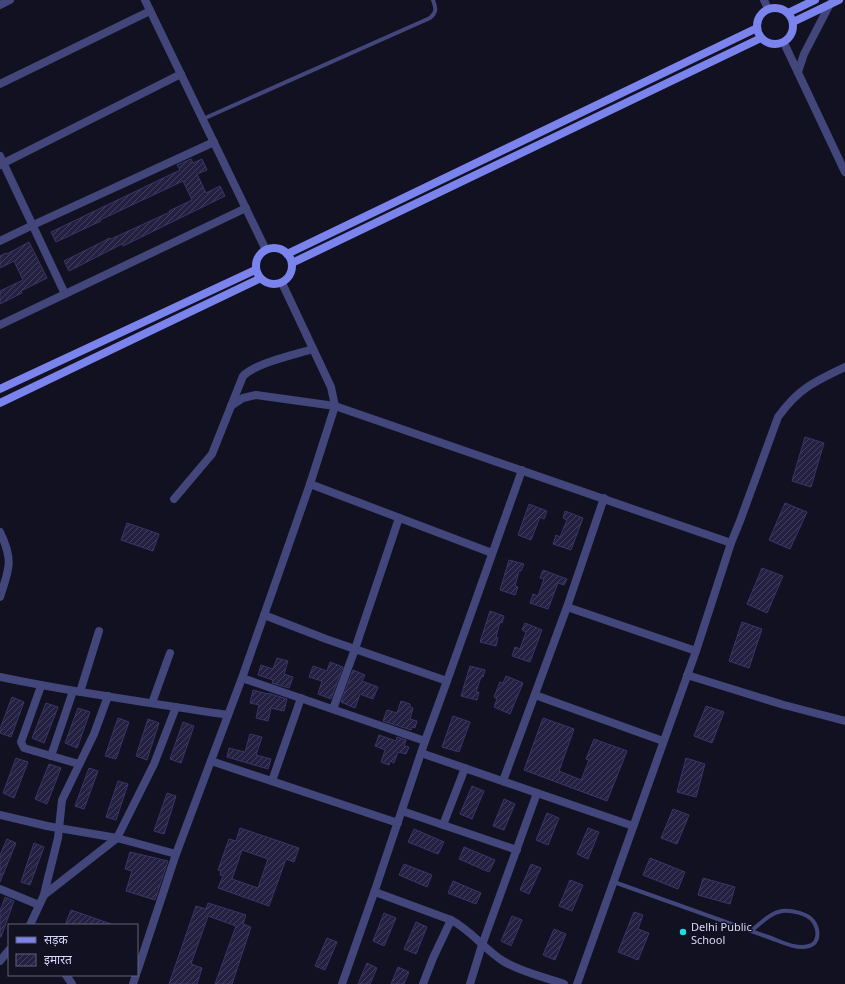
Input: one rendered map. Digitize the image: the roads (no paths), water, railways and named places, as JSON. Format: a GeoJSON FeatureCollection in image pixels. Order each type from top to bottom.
{"type":"FeatureCollection","features":[{"type":"Feature","properties":{"kind":"main road"},"geometry":{"type":"LineString","coordinates":[[788,13],[815,0]]}},
{"type":"Feature","properties":{"kind":"main road"},"geometry":{"type":"LineString","coordinates":[[793,22],[839,0]]}},
{"type":"Feature","properties":{"kind":"main road"},"geometry":{"type":"LineString","coordinates":[[768,9],[782,9],[788,13],[793,22],[793,31],[784,43],[776,45],[768,43],[761,38],[757,28],[760,16],[768,9]]}},
{"type":"Feature","properties":{"kind":"main road"},"geometry":{"type":"LineString","coordinates":[[287,254],[757,28]]}},
{"type":"Feature","properties":{"kind":"main road"},"geometry":{"type":"LineString","coordinates":[[292,263],[761,38]]}},
{"type":"Feature","properties":{"kind":"main road"},"geometry":{"type":"LineString","coordinates":[[278,249],[287,254],[292,263],[289,277],[282,283],[274,285],[266,283],[260,279],[255,270],[256,260],[266,250],[278,249]]}},
{"type":"Feature","properties":{"kind":"main road"},"geometry":{"type":"LineString","coordinates":[[0,389],[255,270]]}},
{"type":"Feature","properties":{"kind":"main road"},"geometry":{"type":"LineString","coordinates":[[0,403],[260,279]]}},
{"type":"Feature","properties":{"kind":"street"},"geometry":{"type":"LineString","coordinates":[[0,5],[10,0]]}},
{"type":"Feature","properties":{"kind":"street"},"geometry":{"type":"LineString","coordinates":[[145,0],[266,250]]}},
{"type":"Feature","properties":{"kind":"street"},"geometry":{"type":"LineString","coordinates":[[764,0],[768,9]]}},
{"type":"Feature","properties":{"kind":"street"},"geometry":{"type":"LineString","coordinates":[[798,72],[804,54],[830,4]]}},
{"type":"Feature","properties":{"kind":"street"},"geometry":{"type":"LineString","coordinates":[[0,84],[150,10]]}},
{"type":"Feature","properties":{"kind":"street"},"geometry":{"type":"LineString","coordinates":[[784,43],[845,172]]}},
{"type":"Feature","properties":{"kind":"street"},"geometry":{"type":"LineString","coordinates":[[65,294],[1,161],[181,74]]}},
{"type":"Feature","properties":{"kind":"street"},"geometry":{"type":"LineString","coordinates":[[0,241],[214,142]]}},
{"type":"Feature","properties":{"kind":"street"},"geometry":{"type":"LineString","coordinates":[[0,325],[246,208]]}},
{"type":"Feature","properties":{"kind":"street"},"geometry":{"type":"LineString","coordinates":[[138,971],[176,854],[242,678],[310,484],[335,406],[331,387],[282,283]]}},
{"type":"Feature","properties":{"kind":"street"},"geometry":{"type":"LineString","coordinates":[[174,499],[212,454],[243,376],[248,371],[257,367],[313,349]]}},
{"type":"Feature","properties":{"kind":"street"},"geometry":{"type":"LineString","coordinates":[[577,984],[686,675],[696,651],[731,543],[778,417],[789,402],[809,384],[845,367]]}},
{"type":"Feature","properties":{"kind":"street"},"geometry":{"type":"LineString","coordinates":[[231,406],[243,398],[256,395],[335,406],[731,543]]}},
{"type":"Feature","properties":{"kind":"street"},"geometry":{"type":"LineString","coordinates":[[342,984],[375,892],[425,741],[522,470]]}},
{"type":"Feature","properties":{"kind":"street"},"geometry":{"type":"LineString","coordinates":[[310,484],[492,553]]}},
{"type":"Feature","properties":{"kind":"street"},"geometry":{"type":"LineString","coordinates":[[503,781],[567,607],[604,498]]}},
{"type":"Feature","properties":{"kind":"street"},"geometry":{"type":"LineString","coordinates":[[333,709],[399,518]]}},
{"type":"Feature","properties":{"kind":"street"},"geometry":{"type":"LineString","coordinates":[[0,532],[7,551],[9,568],[0,597]]}},
{"type":"Feature","properties":{"kind":"street"},"geometry":{"type":"LineString","coordinates":[[567,607],[696,651]]}},
{"type":"Feature","properties":{"kind":"street"},"geometry":{"type":"LineString","coordinates":[[264,615],[447,681]]}},
{"type":"Feature","properties":{"kind":"street"},"geometry":{"type":"LineString","coordinates":[[51,756],[99,631]]}},
{"type":"Feature","properties":{"kind":"street"},"geometry":{"type":"LineString","coordinates":[[152,704],[170,653]]}},
{"type":"Feature","properties":{"kind":"street"},"geometry":{"type":"LineString","coordinates":[[686,675],[784,705],[845,721]]}},
{"type":"Feature","properties":{"kind":"street"},"geometry":{"type":"LineString","coordinates":[[0,677],[76,692],[228,715]]}},
{"type":"Feature","properties":{"kind":"street"},"geometry":{"type":"LineString","coordinates":[[242,678],[425,741]]}},
{"type":"Feature","properties":{"kind":"street"},"geometry":{"type":"LineString","coordinates":[[41,686],[21,742],[24,748],[79,764]]}},
{"type":"Feature","properties":{"kind":"street"},"geometry":{"type":"LineString","coordinates":[[535,695],[663,740]]}},
{"type":"Feature","properties":{"kind":"street"},"geometry":{"type":"LineString","coordinates":[[30,924],[44,895],[56,845],[62,800],[94,734],[108,696]]}},
{"type":"Feature","properties":{"kind":"street"},"geometry":{"type":"LineString","coordinates":[[272,781],[301,698]]}},
{"type":"Feature","properties":{"kind":"street"},"geometry":{"type":"LineString","coordinates":[[44,895],[117,838],[154,764],[176,707]]}},
{"type":"Feature","properties":{"kind":"street"},"geometry":{"type":"LineString","coordinates":[[422,753],[633,826]]}},
{"type":"Feature","properties":{"kind":"street"},"geometry":{"type":"LineString","coordinates":[[211,761],[398,823]]}},
{"type":"Feature","properties":{"kind":"street"},"geometry":{"type":"LineString","coordinates":[[443,825],[465,768]]}},
{"type":"Feature","properties":{"kind":"street"},"geometry":{"type":"LineString","coordinates":[[470,984],[482,945],[537,793]]}},
{"type":"Feature","properties":{"kind":"street"},"geometry":{"type":"LineString","coordinates":[[402,811],[517,850]]}},
{"type":"Feature","properties":{"kind":"street"},"geometry":{"type":"LineString","coordinates":[[1,817],[117,838],[176,854]]}},
{"type":"Feature","properties":{"kind":"street"},"geometry":{"type":"LineString","coordinates":[[0,888],[39,905]]}},
{"type":"Feature","properties":{"kind":"street"},"geometry":{"type":"LineString","coordinates":[[375,892],[451,920],[466,930],[482,945],[503,961],[534,974],[564,984]]}},
{"type":"Feature","properties":{"kind":"street"},"geometry":{"type":"LineString","coordinates":[[423,984],[433,958],[451,920]]}},
{"type":"Feature","properties":{"kind":"street"},"geometry":{"type":"LineString","coordinates":[[0,961],[8,951]]}},
{"type":"Feature","properties":{"kind":"lane"},"geometry":{"type":"LineString","coordinates":[[203,119],[430,18],[436,11],[436,6],[433,0]]}},
{"type":"Feature","properties":{"kind":"lane"},"geometry":{"type":"LineString","coordinates":[[613,882],[790,945],[802,947],[813,945],[817,941],[818,934],[813,921],[806,915],[796,912],[782,911],[772,915],[751,931]]}},
{"type":"Feature","properties":{"kind":"place","name":"Delhi Public School"},"geometry":{"type":"Point","coordinates":[683,932]}}]}
